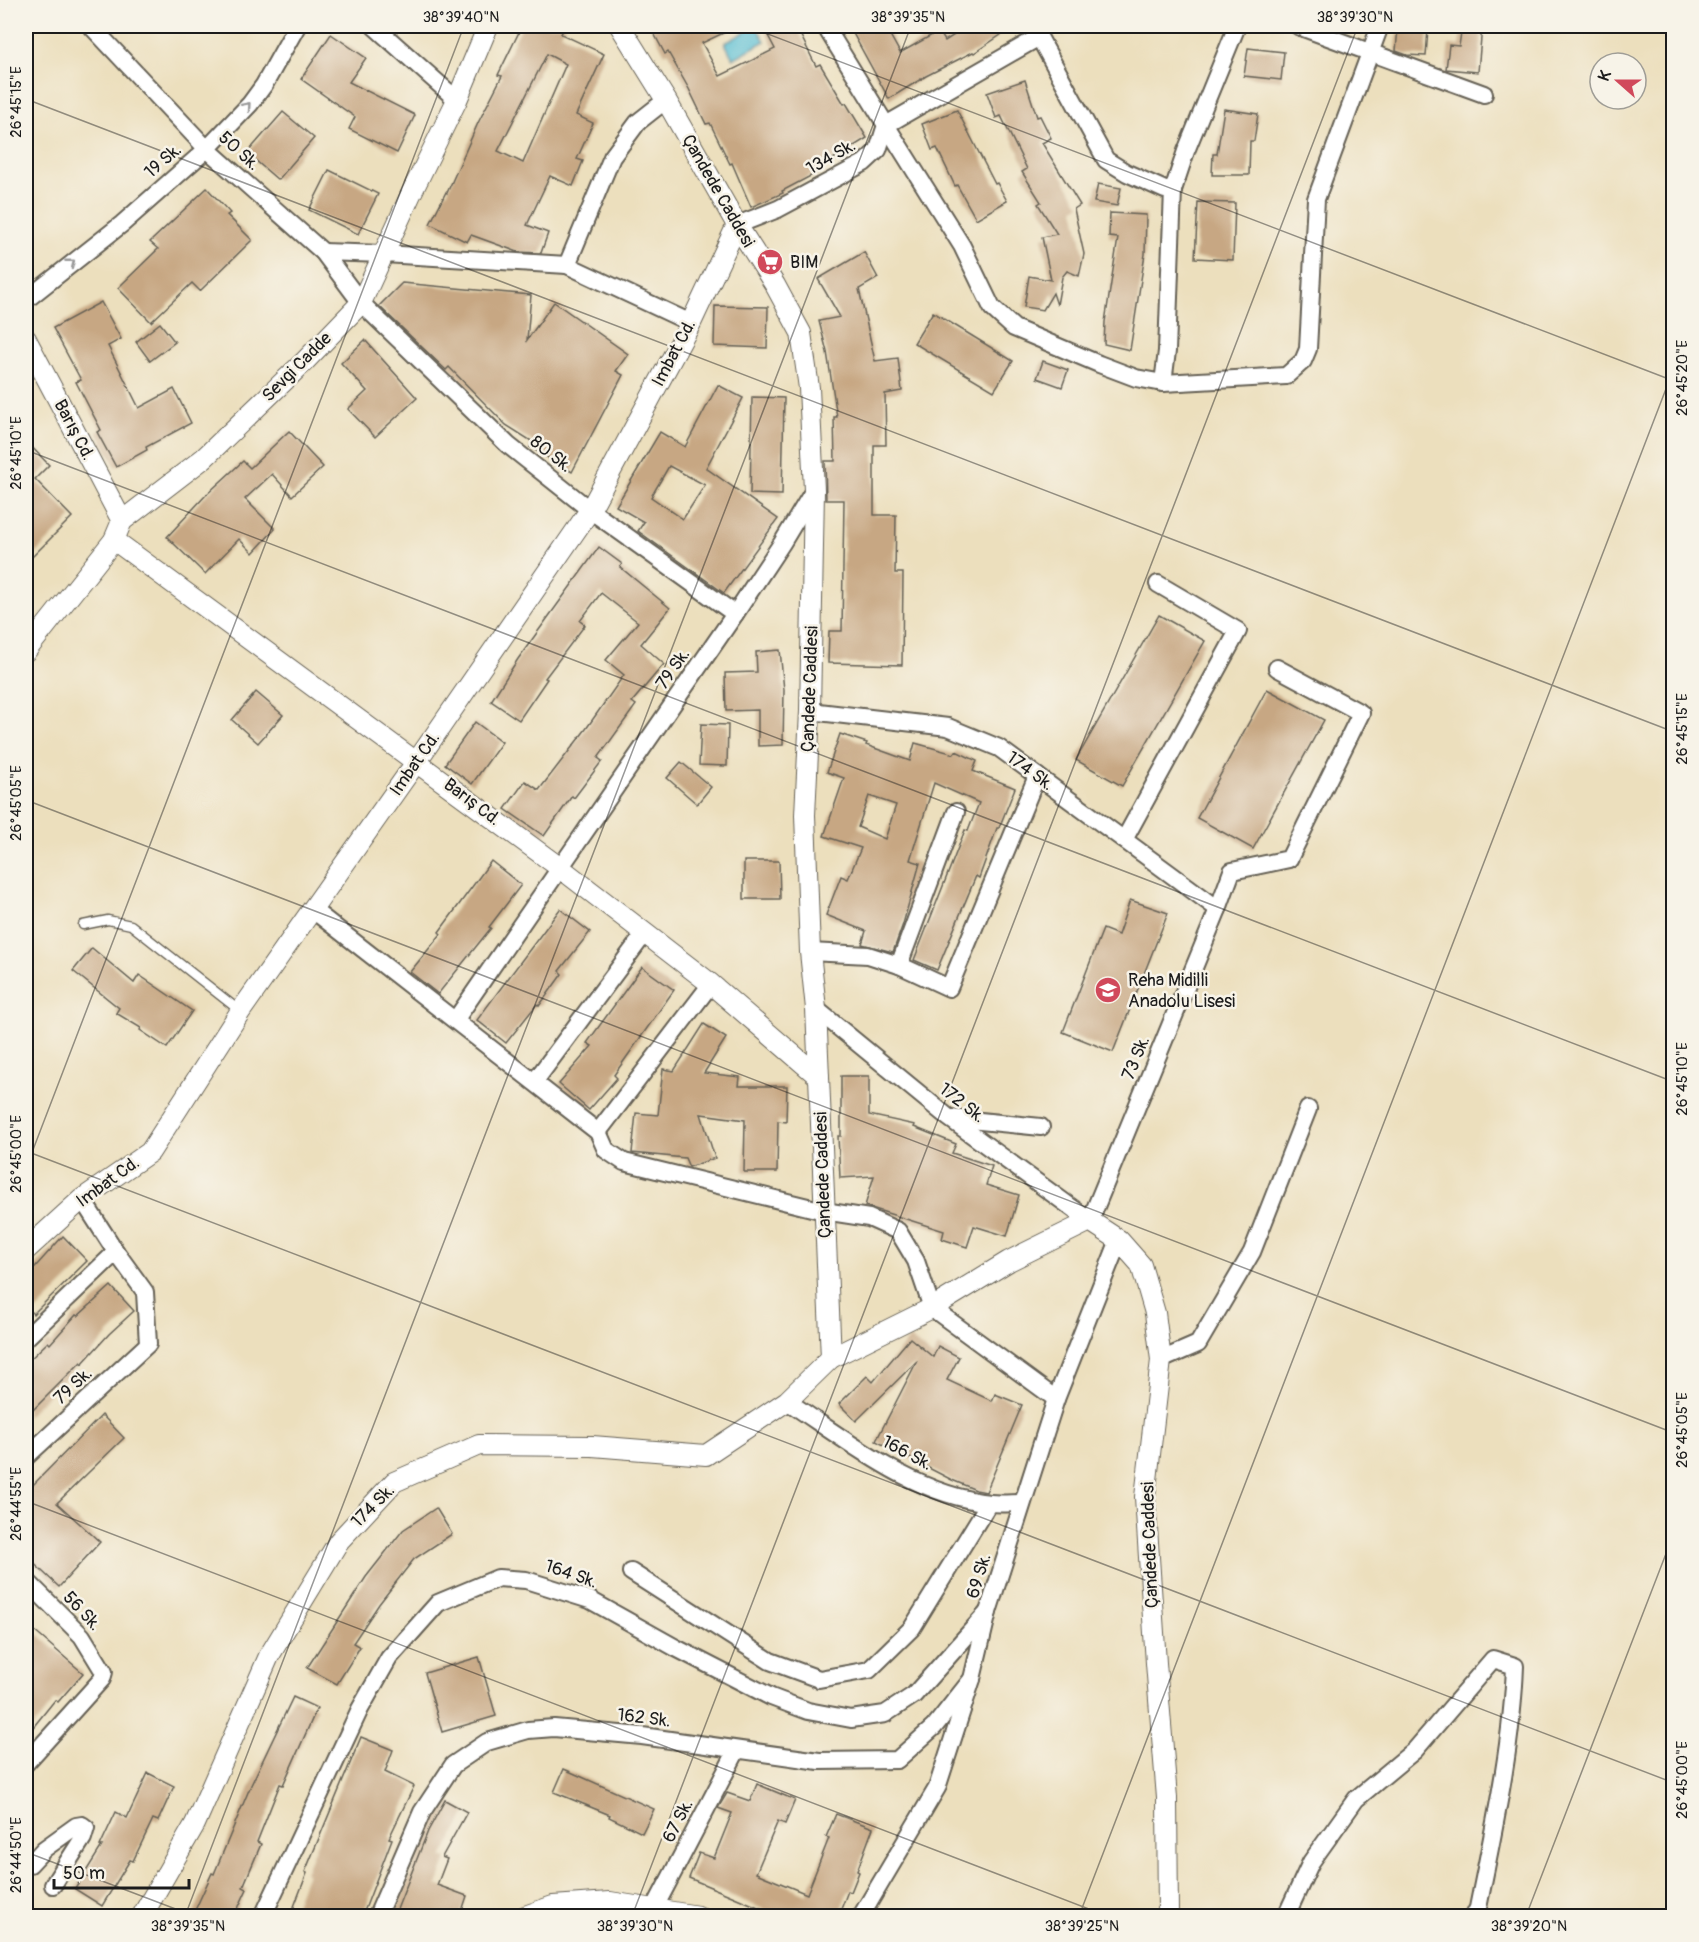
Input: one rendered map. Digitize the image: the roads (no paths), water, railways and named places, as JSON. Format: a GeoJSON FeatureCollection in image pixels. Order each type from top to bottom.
{"type":"FeatureCollection","features":[{"type":"Feature","properties":{"kind":"street","name":"50 Sk."},"geometry":{"type":"LineString","coordinates":[[92,26],[207,149],[323,252],[361,303]]}},
{"type":"Feature","properties":{"kind":"street","name":"19 Sk."},"geometry":{"type":"LineString","coordinates":[[26,300],[122,224],[207,149],[250,104],[264,85],[297,26]]}},
{"type":"Feature","properties":{"kind":"street"},"geometry":{"type":"LineString","coordinates":[[374,26],[457,100]]}},
{"type":"Feature","properties":{"kind":"street","name":"Sevgi Cadde"},"geometry":{"type":"LineString","coordinates":[[26,651],[114,540],[122,521],[204,458],[305,361],[361,303],[457,100],[488,26]]}},
{"type":"Feature","properties":{"kind":"street","name":"Çandede Caddesi"},"geometry":{"type":"LineString","coordinates":[[620,26],[666,100],[801,333],[809,388],[814,490],[810,711],[805,815],[831,1358]]}},
{"type":"Feature","properties":{"kind":"street"},"geometry":{"type":"LineString","coordinates":[[825,26],[962,246],[992,308],[1014,328],[1108,368],[1136,378],[1163,383],[1286,376],[1303,361],[1309,340],[1316,199],[1380,26]]}},
{"type":"Feature","properties":{"kind":"street"},"geometry":{"type":"LineString","coordinates":[[1163,383],[1167,351],[1173,190],[1237,26]]}},
{"type":"Feature","properties":{"kind":"street"},"geometry":{"type":"LineString","coordinates":[[1298,26],[1484,94]]}},
{"type":"Feature","properties":{"kind":"street"},"geometry":{"type":"LineString","coordinates":[[886,125],[1036,31],[1106,159],[1127,173],[1165,190],[1173,190]]}},
{"type":"Feature","properties":{"kind":"street"},"geometry":{"type":"LineString","coordinates":[[567,265],[612,157],[638,122],[666,100]]}},
{"type":"Feature","properties":{"kind":"street","name":"134 Sk."},"geometry":{"type":"LineString","coordinates":[[737,225],[778,209],[864,163],[878,150],[886,125]]}},
{"type":"Feature","properties":{"kind":"street","name":"Imbat Cd."},"geometry":{"type":"LineString","coordinates":[[26,1250],[82,1199],[150,1152],[240,1012],[590,510],[690,323],[737,225]]}},
{"type":"Feature","properties":{"kind":"street"},"geometry":{"type":"LineString","coordinates":[[323,252],[567,265],[690,323]]}},
{"type":"Feature","properties":{"kind":"street","name":"80 Sk."},"geometry":{"type":"LineString","coordinates":[[361,303],[508,445],[590,510],[735,614]]}},
{"type":"Feature","properties":{"kind":"street","name":"Barış Cd."},"geometry":{"type":"LineString","coordinates":[[26,339],[122,521]]}},
{"type":"Feature","properties":{"kind":"street","name":"79 Sk."},"geometry":{"type":"LineString","coordinates":[[456,1019],[735,614],[814,490]]}},
{"type":"Feature","properties":{"kind":"street","name":"Barış Cd."},"geometry":{"type":"LineString","coordinates":[[114,540],[560,867],[711,984],[819,1077]]}},
{"type":"Feature","properties":{"kind":"street"},"geometry":{"type":"LineString","coordinates":[[1124,840],[1238,631],[1158,584]]}},
{"type":"Feature","properties":{"kind":"street","name":"73 Sk."},"geometry":{"type":"LineString","coordinates":[[1090,1221],[1232,871],[1289,859],[1361,713],[1277,668]]}},
{"type":"Feature","properties":{"kind":"street","name":"174 Sk."},"geometry":{"type":"LineString","coordinates":[[810,711],[948,727],[999,748],[1218,909]]}},
{"type":"Feature","properties":{"kind":"street"},"geometry":{"type":"LineString","coordinates":[[810,952],[868,955],[899,965],[949,988],[1037,776]]}},
{"type":"Feature","properties":{"kind":"street"},"geometry":{"type":"LineString","coordinates":[[899,965],[956,812]]}},
{"type":"Feature","properties":{"kind":"street"},"geometry":{"type":"LineString","coordinates":[[313,910],[535,1081],[598,1132],[606,1150],[624,1161],[824,1211],[868,1218],[898,1231],[916,1261],[932,1308],[1056,1399]]}},
{"type":"Feature","properties":{"kind":"street"},"geometry":{"type":"LineString","coordinates":[[535,1081],[645,933]]}},
{"type":"Feature","properties":{"kind":"street"},"geometry":{"type":"LineString","coordinates":[[598,1132],[711,984]]}},
{"type":"Feature","properties":{"kind":"street","name":"172 Sk."},"geometry":{"type":"LineString","coordinates":[[816,1009],[949,1118],[1090,1221]]}},
{"type":"Feature","properties":{"kind":"street"},"geometry":{"type":"LineString","coordinates":[[1161,1360],[1198,1344],[1204,1334],[1252,1252],[1308,1109]]}},
{"type":"Feature","properties":{"kind":"street"},"geometry":{"type":"LineString","coordinates":[[949,1118],[1041,1127]]}},
{"type":"Feature","properties":{"kind":"street"},"geometry":{"type":"LineString","coordinates":[[26,1338],[116,1252],[82,1199]]}},
{"type":"Feature","properties":{"kind":"street"},"geometry":{"type":"LineString","coordinates":[[831,1358],[932,1308],[1009,1261],[1090,1221]]}},
{"type":"Feature","properties":{"kind":"street","name":"Çandede Caddesi"},"geometry":{"type":"LineString","coordinates":[[1090,1221],[1119,1240],[1141,1265],[1155,1313],[1161,1360],[1145,1497],[1155,1663],[1167,1798],[1168,1917]]}},
{"type":"Feature","properties":{"kind":"street","name":"69 Sk."},"geometry":{"type":"LineString","coordinates":[[861,1917],[937,1788],[972,1679],[988,1612],[1056,1399],[1119,1240]]}},
{"type":"Feature","properties":{"kind":"street","name":"79 Sk."},"geometry":{"type":"LineString","coordinates":[[26,1457],[148,1344],[145,1292],[116,1252]]}},
{"type":"Feature","properties":{"kind":"street","name":"174 Sk."},"geometry":{"type":"LineString","coordinates":[[142,1917],[195,1824],[269,1656],[339,1541],[394,1482],[479,1445],[592,1446],[706,1455],[787,1401],[831,1358]]}},
{"type":"Feature","properties":{"kind":"street","name":"166 Sk."},"geometry":{"type":"LineString","coordinates":[[787,1401],[909,1479],[948,1494],[989,1503],[1022,1503]]}},
{"type":"Feature","properties":{"kind":"street"},"geometry":{"type":"LineString","coordinates":[[631,1572],[770,1661],[819,1679],[869,1670],[912,1628],[989,1503]]}},
{"type":"Feature","properties":{"kind":"street","name":"164 Sk."},"geometry":{"type":"LineString","coordinates":[[263,1917],[366,1699],[389,1658],[438,1603],[498,1578],[526,1580],[590,1600],[771,1697],[808,1711],[851,1719],[885,1714],[914,1695],[988,1612]]}},
{"type":"Feature","properties":{"kind":"street","name":"56 Sk."},"geometry":{"type":"LineString","coordinates":[[26,1763],[102,1679],[104,1672],[82,1636],[29,1590]]}},
{"type":"Feature","properties":{"kind":"street"},"geometry":{"type":"LineString","coordinates":[[1286,1917],[1311,1862],[1356,1799],[1415,1750],[1493,1659],[1515,1666],[1513,1708],[1492,1836],[1478,1908],[1474,1917]]}},
{"type":"Feature","properties":{"kind":"street","name":"162 Sk."},"geometry":{"type":"LineString","coordinates":[[377,1917],[422,1812],[453,1765],[487,1742],[528,1730],[554,1728],[642,1736],[819,1761],[897,1760],[934,1727],[972,1679]]}},
{"type":"Feature","properties":{"kind":"street","name":"67 Sk."},"geometry":{"type":"LineString","coordinates":[[654,1909],[736,1750]]}},
{"type":"Feature","properties":{"kind":"street"},"geometry":{"type":"LineString","coordinates":[[26,1864],[30,1864],[44,1849],[76,1826],[82,1825],[86,1828],[83,1838],[53,1885]]}},
{"type":"Feature","properties":{"kind":"street"},"geometry":{"type":"LineString","coordinates":[[525,1917],[553,1906],[610,1902],[698,1917]]}},
{"type":"Feature","properties":{"kind":"lane"},"geometry":{"type":"LineString","coordinates":[[82,925],[108,920],[131,925],[240,1012]]}},
{"type":"Feature","properties":{"kind":"water"},"geometry":{"type":"Polygon","coordinates":[[[756,26],[765,41],[733,59],[725,43],[756,26]]]}},
{"type":"Feature","properties":{"kind":"place","name":"BIM"},"geometry":{"type":"Point","coordinates":[770,262]}},
{"type":"Feature","properties":{"kind":"place","name":"Reha Midilli Anadolu Lisesi"},"geometry":{"type":"Point","coordinates":[1108,990]}}]}
